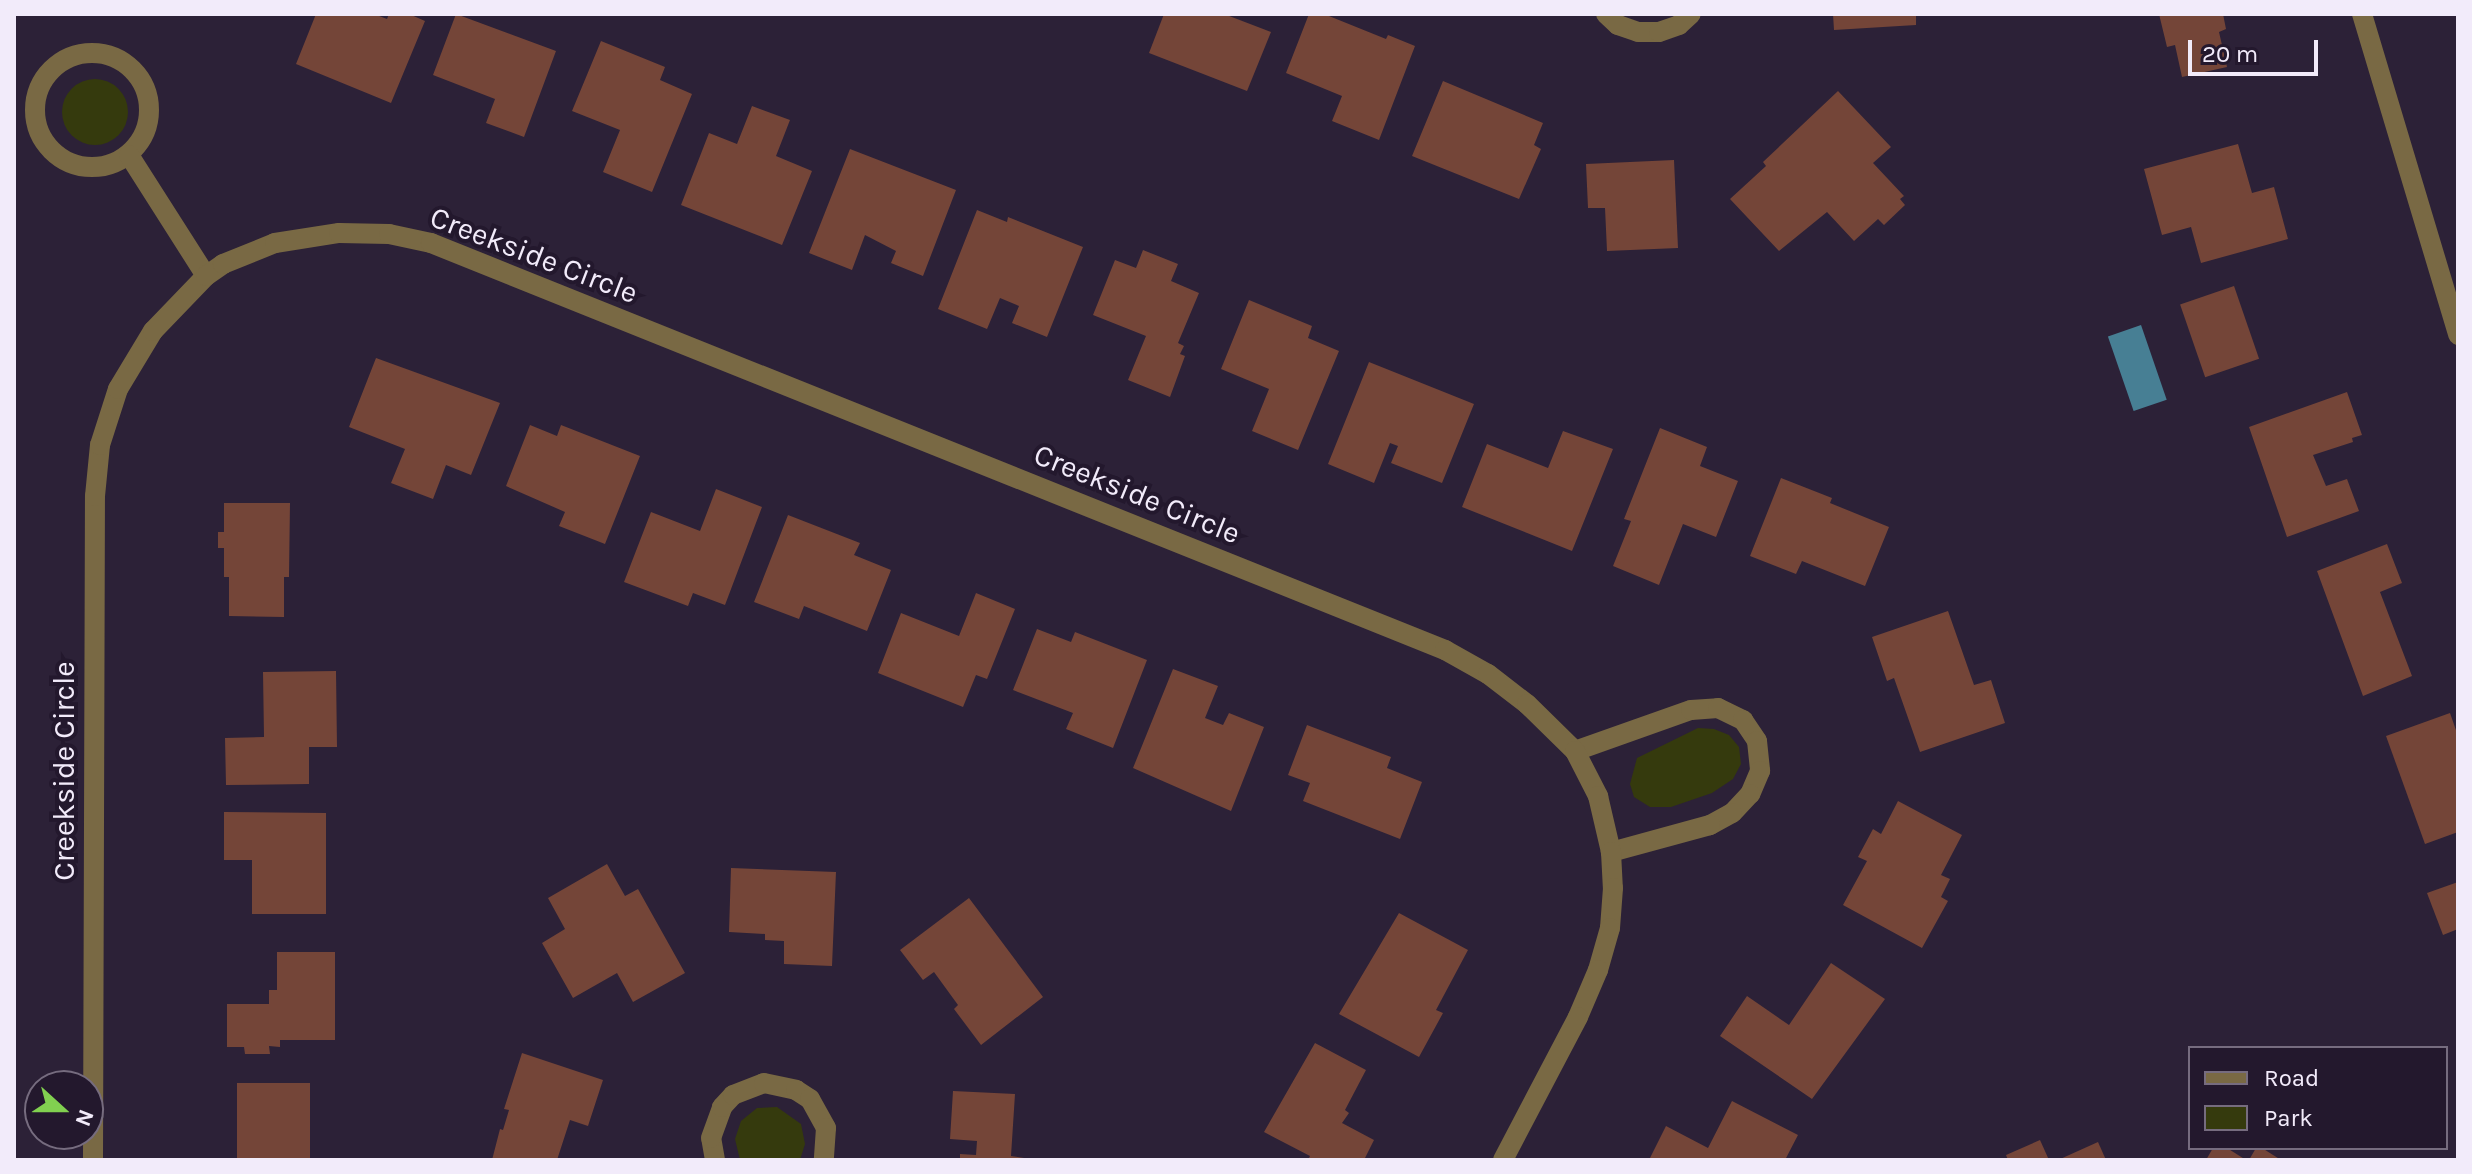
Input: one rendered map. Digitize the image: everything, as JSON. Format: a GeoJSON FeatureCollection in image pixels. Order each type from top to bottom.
{"type":"FeatureCollection","features":[{"type":"Feature","properties":{"kind":"street"},"geometry":{"type":"LineString","coordinates":[[1606,14],[1618,25],[1638,32],[1659,32],[1679,25],[1691,14]]}},
{"type":"Feature","properties":{"kind":"street"},"geometry":{"type":"LineString","coordinates":[[2362,14],[2458,335]]}},
{"type":"Feature","properties":{"kind":"street"},"geometry":{"type":"LineString","coordinates":[[88,52],[106,54],[137,73],[150,106],[148,124],[129,155],[96,168],[61,160],[47,148],[35,115],[36,96],[55,66],[88,52]]}},
{"type":"Feature","properties":{"kind":"street"},"geometry":{"type":"LineString","coordinates":[[129,155],[206,276]]}},
{"type":"Feature","properties":{"kind":"street","name":"Creekside Circle"},"geometry":{"type":"LineString","coordinates":[[93,1160],[95,496],[100,445],[118,389],[153,331],[206,276],[223,264],[275,243],[339,233],[389,234],[431,243],[1445,650],[1507,689],[1575,751],[1598,796],[1611,852],[1613,888],[1610,928],[1598,970],[1578,1017],[1503,1160]]}},
{"type":"Feature","properties":{"kind":"street"},"geometry":{"type":"LineString","coordinates":[[1575,751],[1691,710],[1718,708],[1743,720],[1757,741],[1760,771],[1750,794],[1732,813],[1710,825],[1611,852]]}},
{"type":"Feature","properties":{"kind":"street"},"geometry":{"type":"LineString","coordinates":[[715,1160],[711,1138],[722,1107],[741,1091],[764,1083],[788,1087],[810,1099],[826,1128],[824,1160]]}},
{"type":"Feature","properties":{"kind":"green space"},"geometry":{"type":"Polygon","coordinates":[[[88,79],[102,79],[114,84],[123,93],[128,112],[126,125],[119,136],[102,145],[88,145],[76,140],[67,131],[62,119],[62,105],[67,93],[76,84],[88,79]]]}},
{"type":"Feature","properties":{"kind":"green space"},"geometry":{"type":"Polygon","coordinates":[[[1698,728],[1714,729],[1729,735],[1739,747],[1741,764],[1733,779],[1712,793],[1671,807],[1650,807],[1634,797],[1630,784],[1637,758],[1698,728]]]}},
{"type":"Feature","properties":{"kind":"green space"},"geometry":{"type":"Polygon","coordinates":[[[777,1107],[801,1124],[805,1144],[800,1160],[740,1160],[735,1139],[741,1121],[757,1108],[777,1107]]]}},
{"type":"Feature","properties":{"kind":"water"},"geometry":{"type":"Polygon","coordinates":[[[2141,325],[2167,400],[2134,411],[2108,336],[2141,325]]]}},
{"type":"Feature","properties":{"kind":"building"},"geometry":{"type":"Polygon","coordinates":[[[316,14],[374,14],[387,19],[389,14],[409,14],[425,21],[391,103],[296,64],[316,14]]]}},
{"type":"Feature","properties":{"kind":"building"},"geometry":{"type":"Polygon","coordinates":[[[456,14],[556,51],[524,137],[486,123],[495,99],[433,75],[456,14]]]}},
{"type":"Feature","properties":{"kind":"building"},"geometry":{"type":"Polygon","coordinates":[[[1164,14],[1224,14],[1271,32],[1247,91],[1149,53],[1164,14]]]}},
{"type":"Feature","properties":{"kind":"building"},"geometry":{"type":"Polygon","coordinates":[[[1309,14],[1324,14],[1386,39],[1388,35],[1415,46],[1379,140],[1332,121],[1342,96],[1286,73],[1309,14]]]}},
{"type":"Feature","properties":{"kind":"building"},"geometry":{"type":"Polygon","coordinates":[[[1833,14],[1916,14],[1916,25],[1834,30],[1833,14]]]}},
{"type":"Feature","properties":{"kind":"building"},"geometry":{"type":"Polygon","coordinates":[[[2159,14],[2223,14],[2226,29],[2219,32],[2227,67],[2182,77],[2175,45],[2167,47],[2159,14]]]}},
{"type":"Feature","properties":{"kind":"building"},"geometry":{"type":"Polygon","coordinates":[[[601,41],[665,67],[660,80],[692,94],[652,192],[603,172],[620,130],[572,111],[601,41]]]}},
{"type":"Feature","properties":{"kind":"building"},"geometry":{"type":"Polygon","coordinates":[[[1443,81],[1543,123],[1534,145],[1541,149],[1519,199],[1412,156],[1443,81]]]}},
{"type":"Feature","properties":{"kind":"building"},"geometry":{"type":"Polygon","coordinates":[[[1838,91],[1891,147],[1873,163],[1904,196],[1900,199],[1905,205],[1884,225],[1878,219],[1854,241],[1827,212],[1779,251],[1730,199],[1766,166],[1763,162],[1838,91]]]}},
{"type":"Feature","properties":{"kind":"building"},"geometry":{"type":"Polygon","coordinates":[[[752,106],[790,120],[776,156],[812,171],[782,245],[681,205],[709,133],[737,144],[752,106]]]}},
{"type":"Feature","properties":{"kind":"building"},"geometry":{"type":"Polygon","coordinates":[[[2238,144],[2252,193],[2274,187],[2288,239],[2201,263],[2191,227],[2162,235],[2144,169],[2238,144]]]}},
{"type":"Feature","properties":{"kind":"building"},"geometry":{"type":"Polygon","coordinates":[[[850,149],[956,190],[923,276],[891,263],[896,251],[865,235],[852,270],[809,253],[850,149]]]}},
{"type":"Feature","properties":{"kind":"building"},"geometry":{"type":"Polygon","coordinates":[[[1674,160],[1678,248],[1607,251],[1605,208],[1588,208],[1586,164],[1674,160]]]}},
{"type":"Feature","properties":{"kind":"building"},"geometry":{"type":"Polygon","coordinates":[[[977,210],[1007,222],[1008,217],[1083,247],[1047,337],[1012,323],[1019,306],[1000,298],[987,329],[938,309],[977,210]]]}},
{"type":"Feature","properties":{"kind":"building"},"geometry":{"type":"Polygon","coordinates":[[[1143,250],[1178,264],[1171,281],[1199,293],[1178,343],[1184,346],[1180,354],[1185,356],[1170,397],[1128,380],[1146,336],[1093,315],[1115,260],[1136,268],[1143,250]]]}},
{"type":"Feature","properties":{"kind":"building"},"geometry":{"type":"Polygon","coordinates":[[[2234,286],[2259,359],[2205,377],[2180,305],[2234,286]]]}},
{"type":"Feature","properties":{"kind":"building"},"geometry":{"type":"Polygon","coordinates":[[[1249,300],[1312,326],[1308,338],[1339,351],[1298,450],[1252,431],[1269,389],[1221,369],[1249,300]]]}},
{"type":"Feature","properties":{"kind":"building"},"geometry":{"type":"Polygon","coordinates":[[[376,358],[500,403],[471,475],[446,465],[433,499],[391,483],[405,449],[349,427],[376,358]]]}},
{"type":"Feature","properties":{"kind":"building"},"geometry":{"type":"Polygon","coordinates":[[[1369,362],[1474,404],[1442,483],[1391,463],[1398,446],[1390,443],[1374,483],[1328,464],[1369,362]]]}},
{"type":"Feature","properties":{"kind":"building"},"geometry":{"type":"Polygon","coordinates":[[[2347,392],[2362,435],[2352,438],[2353,442],[2313,455],[2326,486],[2347,479],[2359,511],[2287,537],[2249,427],[2347,392]]]}},
{"type":"Feature","properties":{"kind":"building"},"geometry":{"type":"Polygon","coordinates":[[[530,425],[557,436],[561,425],[640,456],[605,544],[559,526],[565,512],[506,486],[530,425]]]}},
{"type":"Feature","properties":{"kind":"building"},"geometry":{"type":"Polygon","coordinates":[[[1660,428],[1707,447],[1700,466],[1738,481],[1716,537],[1683,524],[1659,585],[1613,566],[1631,521],[1624,519],[1660,428]]]}},
{"type":"Feature","properties":{"kind":"building"},"geometry":{"type":"Polygon","coordinates":[[[1563,431],[1613,449],[1572,551],[1462,507],[1487,444],[1548,468],[1563,431]]]}},
{"type":"Feature","properties":{"kind":"building"},"geometry":{"type":"Polygon","coordinates":[[[1781,478],[1832,498],[1830,503],[1889,527],[1865,586],[1802,561],[1796,574],[1750,556],[1781,478]]]}},
{"type":"Feature","properties":{"kind":"building"},"geometry":{"type":"Polygon","coordinates":[[[716,489],[762,507],[725,605],[693,593],[688,606],[624,582],[651,512],[700,531],[716,489]]]}},
{"type":"Feature","properties":{"kind":"building"},"geometry":{"type":"Polygon","coordinates":[[[224,503],[290,503],[289,577],[284,577],[284,617],[229,616],[229,577],[224,577],[224,548],[218,548],[218,532],[224,532],[224,503]]]}},
{"type":"Feature","properties":{"kind":"building"},"geometry":{"type":"Polygon","coordinates":[[[788,515],[860,543],[854,555],[891,570],[867,631],[804,606],[799,619],[754,602],[788,515]]]}},
{"type":"Feature","properties":{"kind":"building"},"geometry":{"type":"Polygon","coordinates":[[[2387,544],[2402,583],[2380,592],[2412,676],[2363,696],[2317,571],[2387,544]]]}},
{"type":"Feature","properties":{"kind":"building"},"geometry":{"type":"Polygon","coordinates":[[[976,593],[1015,609],[987,679],[976,675],[963,707],[878,673],[901,613],[959,636],[976,593]]]}},
{"type":"Feature","properties":{"kind":"building"},"geometry":{"type":"Polygon","coordinates":[[[1948,611],[1974,685],[1991,680],[2005,723],[1920,752],[1894,678],[1887,681],[1872,637],[1948,611]]]}},
{"type":"Feature","properties":{"kind":"building"},"geometry":{"type":"Polygon","coordinates":[[[1037,629],[1071,642],[1075,632],[1147,660],[1113,748],[1066,729],[1073,713],[1013,690],[1037,629]]]}},
{"type":"Feature","properties":{"kind":"building"},"geometry":{"type":"Polygon","coordinates":[[[1173,669],[1218,686],[1205,718],[1223,725],[1229,713],[1264,727],[1231,811],[1133,768],[1173,669]]]}},
{"type":"Feature","properties":{"kind":"building"},"geometry":{"type":"Polygon","coordinates":[[[336,671],[337,747],[309,747],[309,784],[226,785],[225,738],[264,737],[263,672],[336,671]]]}},
{"type":"Feature","properties":{"kind":"building"},"geometry":{"type":"Polygon","coordinates":[[[2450,713],[2458,736],[2458,832],[2425,844],[2386,736],[2450,713]]]}},
{"type":"Feature","properties":{"kind":"building"},"geometry":{"type":"Polygon","coordinates":[[[1307,725],[1391,757],[1387,768],[1422,782],[1400,839],[1303,801],[1310,783],[1288,775],[1307,725]]]}},
{"type":"Feature","properties":{"kind":"building"},"geometry":{"type":"Polygon","coordinates":[[[1898,801],[1962,835],[1941,875],[1950,879],[1941,897],[1948,901],[1922,948],[1843,905],[1867,861],[1858,857],[1873,829],[1881,834],[1898,801]]]}},
{"type":"Feature","properties":{"kind":"building"},"geometry":{"type":"Polygon","coordinates":[[[224,812],[326,813],[326,914],[252,914],[252,860],[224,860],[224,812]]]}},
{"type":"Feature","properties":{"kind":"building"},"geometry":{"type":"Polygon","coordinates":[[[607,864],[625,896],[638,889],[685,973],[633,1002],[617,973],[573,998],[542,943],[565,929],[548,898],[607,864]]]}},
{"type":"Feature","properties":{"kind":"building"},"geometry":{"type":"Polygon","coordinates":[[[731,868],[836,872],[832,966],[784,964],[784,941],[765,940],[765,934],[729,932],[731,868]]]}},
{"type":"Feature","properties":{"kind":"building"},"geometry":{"type":"Polygon","coordinates":[[[2458,882],[2458,929],[2443,935],[2427,893],[2458,882]]]}},
{"type":"Feature","properties":{"kind":"building"},"geometry":{"type":"Polygon","coordinates":[[[969,898],[1043,997],[981,1045],[954,1009],[958,1005],[934,972],[923,980],[900,950],[969,898]]]}},
{"type":"Feature","properties":{"kind":"building"},"geometry":{"type":"Polygon","coordinates":[[[1399,913],[1468,950],[1436,1010],[1443,1013],[1419,1057],[1339,1014],[1399,913]]]}},
{"type":"Feature","properties":{"kind":"building"},"geometry":{"type":"Polygon","coordinates":[[[277,952],[335,952],[335,1040],[280,1040],[280,1047],[269,1046],[270,1054],[245,1054],[244,1047],[227,1047],[227,1004],[269,1004],[269,990],[277,990],[277,952]]]}},
{"type":"Feature","properties":{"kind":"building"},"geometry":{"type":"Polygon","coordinates":[[[1831,963],[1885,999],[1812,1099],[1720,1036],[1747,996],[1789,1025],[1831,963]]]}},
{"type":"Feature","properties":{"kind":"building"},"geometry":{"type":"Polygon","coordinates":[[[1315,1043],[1366,1070],[1345,1110],[1349,1113],[1342,1123],[1374,1140],[1364,1160],[1308,1160],[1310,1156],[1264,1132],[1315,1043]]]}},
{"type":"Feature","properties":{"kind":"building"},"geometry":{"type":"Polygon","coordinates":[[[522,1053],[603,1080],[588,1126],[570,1120],[557,1160],[492,1160],[500,1129],[503,1130],[509,1110],[504,1109],[522,1053]]]}},
{"type":"Feature","properties":{"kind":"building"},"geometry":{"type":"Polygon","coordinates":[[[237,1083],[310,1083],[310,1160],[237,1160],[237,1083]]]}},
{"type":"Feature","properties":{"kind":"building"},"geometry":{"type":"Polygon","coordinates":[[[953,1091],[1015,1094],[1011,1156],[1037,1160],[960,1160],[960,1154],[976,1155],[977,1141],[950,1139],[953,1091]]]}},
{"type":"Feature","properties":{"kind":"building"},"geometry":{"type":"Polygon","coordinates":[[[1732,1101],[1798,1135],[1785,1160],[1649,1160],[1666,1126],[1708,1148],[1732,1101]]]}},
{"type":"Feature","properties":{"kind":"building"},"geometry":{"type":"Polygon","coordinates":[[[2040,1140],[2049,1160],[2008,1160],[2006,1155],[2040,1140]]]}},
{"type":"Feature","properties":{"kind":"building"},"geometry":{"type":"Polygon","coordinates":[[[2098,1142],[2106,1160],[2058,1160],[2098,1142]]]}},
{"type":"Feature","properties":{"kind":"building"},"geometry":{"type":"Polygon","coordinates":[[[2212,1150],[2230,1150],[2246,1160],[2206,1160],[2212,1150]]]}},
{"type":"Feature","properties":{"kind":"building"},"geometry":{"type":"Polygon","coordinates":[[[2255,1150],[2265,1150],[2281,1160],[2249,1160],[2255,1150]]]}}]}
